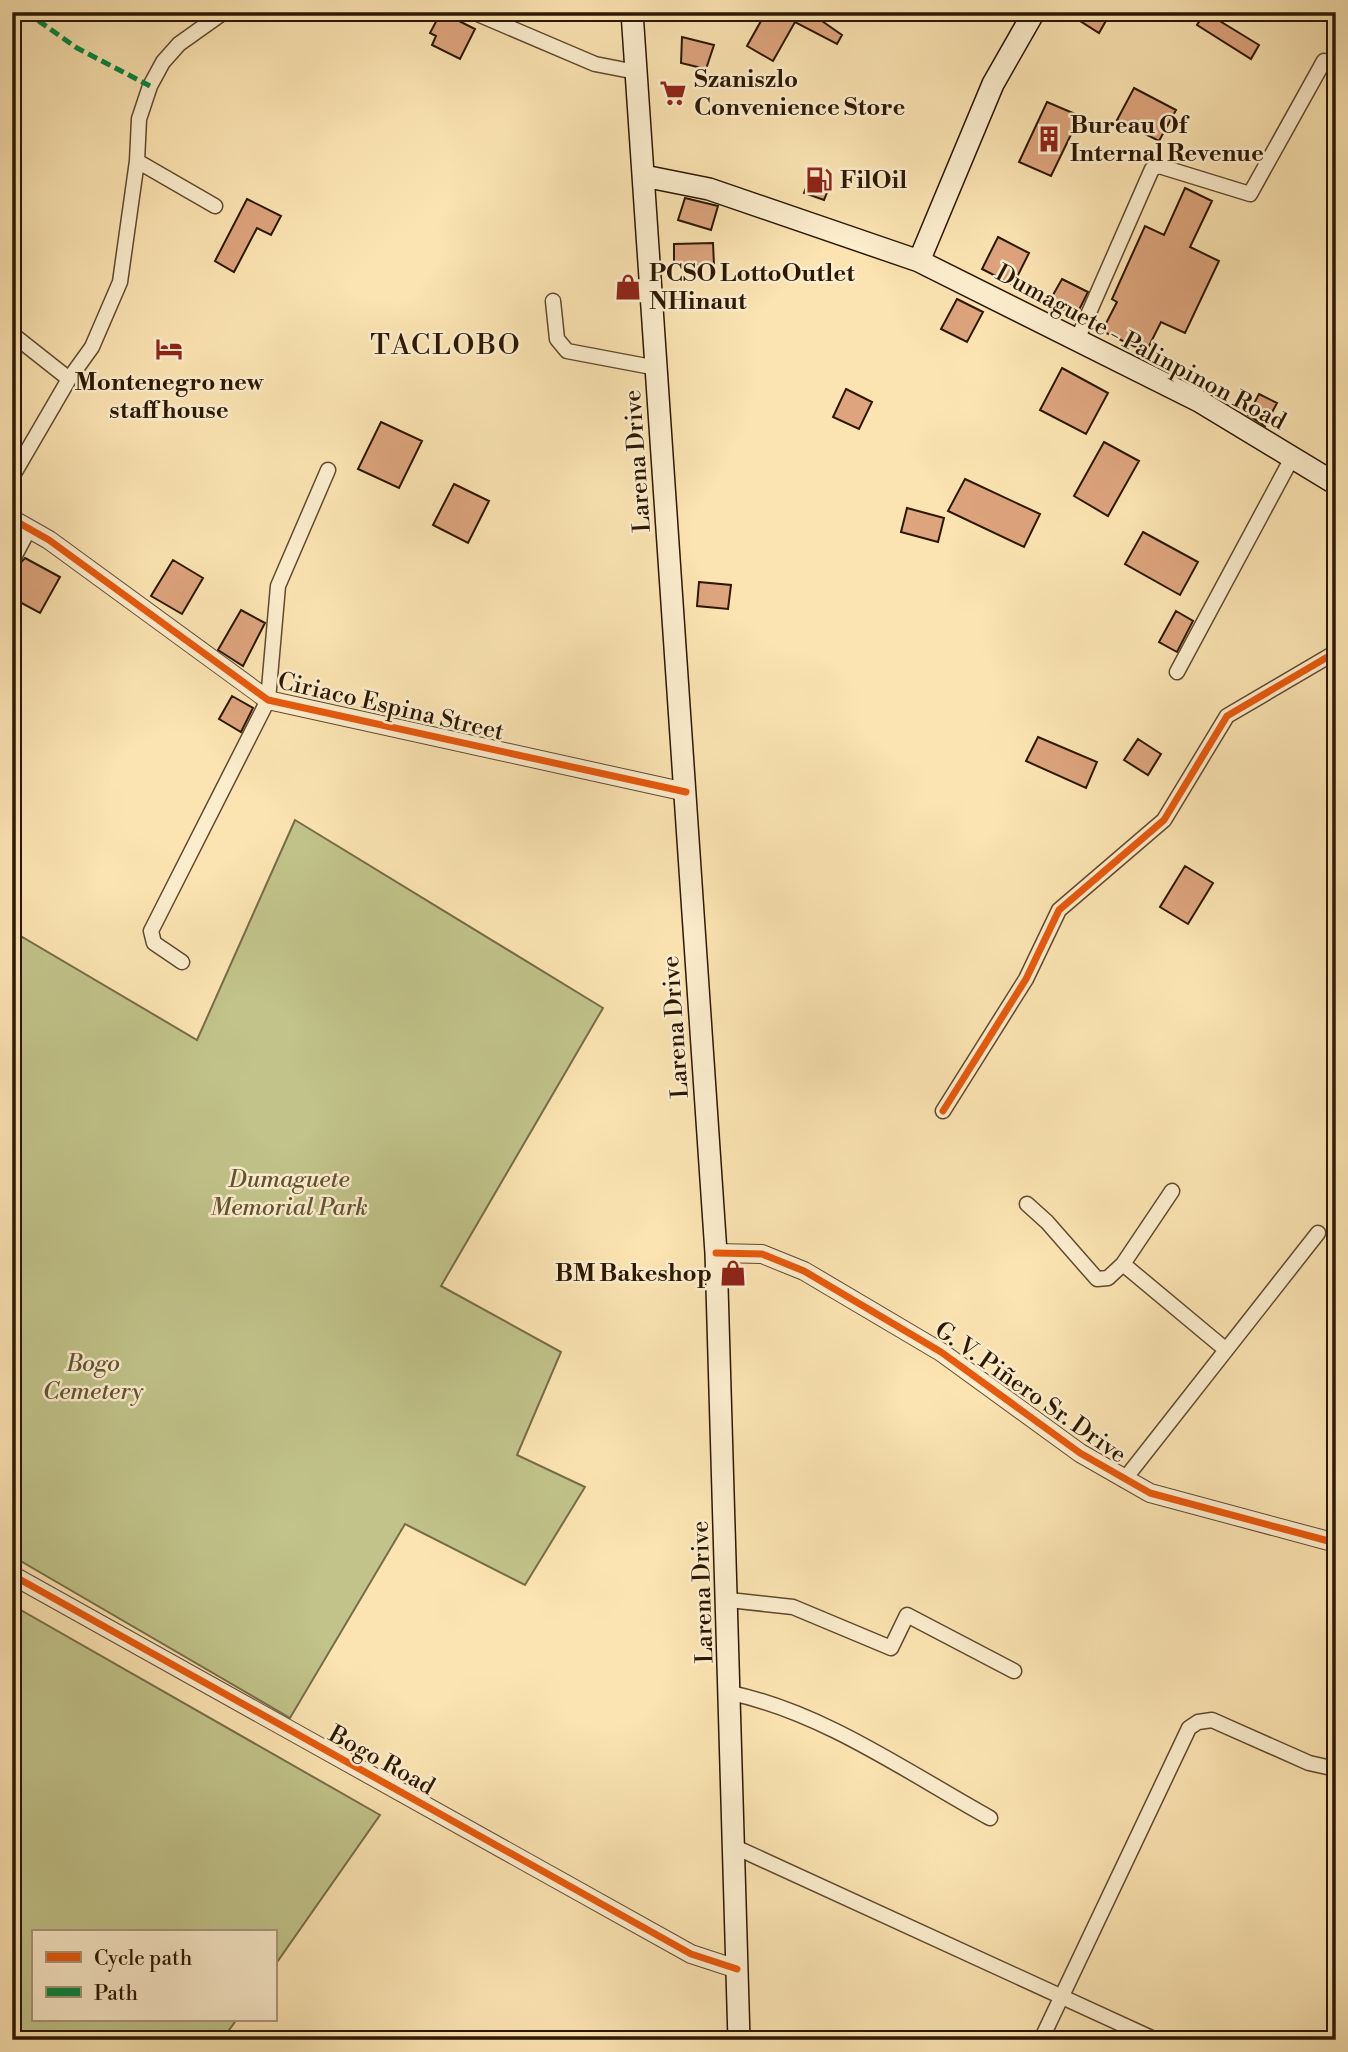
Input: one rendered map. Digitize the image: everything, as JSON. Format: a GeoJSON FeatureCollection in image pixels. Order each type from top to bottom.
{"type":"FeatureCollection","features":[{"type":"Feature","properties":{"kind":"main road","name":"Larena Drive"},"geometry":{"type":"LineString","coordinates":[[632,12],[716,1253],[729,1600],[739,2040]]}},
{"type":"Feature","properties":{"kind":"main road"},"geometry":{"type":"LineString","coordinates":[[919,261],[993,84],[1034,12]]}},
{"type":"Feature","properties":{"kind":"main road","name":"Dumaguete - Palinpinon Road"},"geometry":{"type":"LineString","coordinates":[[643,176],[709,189],[919,261],[1199,401],[1336,484]]}},
{"type":"Feature","properties":{"kind":"street"},"geometry":{"type":"LineString","coordinates":[[12,478],[69,379],[92,346],[120,282],[137,161],[139,119],[150,86],[163,62],[179,44],[224,12]]}},
{"type":"Feature","properties":{"kind":"street"},"geometry":{"type":"LineString","coordinates":[[472,12],[595,64],[636,72]]}},
{"type":"Feature","properties":{"kind":"street"},"geometry":{"type":"LineString","coordinates":[[1077,340],[1152,169],[1159,166],[1250,194],[1324,61]]}},
{"type":"Feature","properties":{"kind":"street"},"geometry":{"type":"LineString","coordinates":[[137,161],[215,206]]}},
{"type":"Feature","properties":{"kind":"street"},"geometry":{"type":"LineString","coordinates":[[553,301],[556,339],[567,351],[657,368]]}},
{"type":"Feature","properties":{"kind":"street"},"geometry":{"type":"LineString","coordinates":[[12,334],[69,379]]}},
{"type":"Feature","properties":{"kind":"street"},"geometry":{"type":"LineString","coordinates":[[1177,673],[1293,456]]}},
{"type":"Feature","properties":{"kind":"street"},"geometry":{"type":"LineString","coordinates":[[182,962],[158,947],[151,938],[151,931],[268,699],[278,586],[328,470]]}},
{"type":"Feature","properties":{"kind":"street","name":"Ciriaco Espina Street"},"geometry":{"type":"LineString","coordinates":[[12,519],[268,699],[339,718],[686,792]]}},
{"type":"Feature","properties":{"kind":"street"},"geometry":{"type":"LineString","coordinates":[[12,561],[29,529]]}},
{"type":"Feature","properties":{"kind":"street"},"geometry":{"type":"LineString","coordinates":[[943,1111],[1026,979],[1059,910],[1164,820],[1227,716],[1336,652]]}},
{"type":"Feature","properties":{"kind":"street"},"geometry":{"type":"LineString","coordinates":[[1027,1204],[1047,1222],[1097,1279],[1108,1278],[1123,1264],[1172,1191]]}},
{"type":"Feature","properties":{"kind":"street"},"geometry":{"type":"LineString","coordinates":[[1124,1480],[1318,1233]]}},
{"type":"Feature","properties":{"kind":"street","name":"G. V. Piñero Sr. Drive"},"geometry":{"type":"LineString","coordinates":[[716,1253],[762,1254],[804,1271],[941,1352],[1047,1430],[1124,1480],[1174,1502],[1336,1543]]}},
{"type":"Feature","properties":{"kind":"street"},"geometry":{"type":"LineString","coordinates":[[1123,1264],[1225,1349]]}},
{"type":"Feature","properties":{"kind":"street","name":"Bogo Road"},"geometry":{"type":"LineString","coordinates":[[12,1575],[691,1954],[737,1969]]}},
{"type":"Feature","properties":{"kind":"street"},"geometry":{"type":"LineString","coordinates":[[729,1600],[793,1607],[891,1648],[906,1615],[1014,1671]]}},
{"type":"Feature","properties":{"kind":"street"},"geometry":{"type":"LineString","coordinates":[[731,1693],[769,1701],[809,1718],[990,1818]]}},
{"type":"Feature","properties":{"kind":"street"},"geometry":{"type":"LineString","coordinates":[[1041,2040],[1060,1993],[1189,1728],[1198,1722],[1212,1720],[1300,1759],[1336,1769]]}},
{"type":"Feature","properties":{"kind":"street"},"geometry":{"type":"LineString","coordinates":[[735,1847],[1060,1993],[1156,2040]]}},
{"type":"Feature","properties":{"kind":"green space","name":"Dumaguete Memorial Park"},"geometry":{"type":"Polygon","coordinates":[[[295,820],[603,1008],[441,1286],[561,1352],[517,1455],[585,1487],[525,1585],[405,1524],[290,1718],[12,1556],[12,931],[197,1040],[295,820]]]}},
{"type":"Feature","properties":{"kind":"green space"},"geometry":{"type":"Polygon","coordinates":[[[12,1605],[380,1815],[276,1964],[276,1930],[32,1930],[32,2021],[236,2021],[222,2040],[12,2040],[12,1605]]]}},
{"type":"Feature","properties":{"kind":"building"},"geometry":{"type":"Polygon","coordinates":[[[441,12],[475,29],[460,59],[432,45],[436,36],[430,33],[441,12]]]}},
{"type":"Feature","properties":{"kind":"building"},"geometry":{"type":"Polygon","coordinates":[[[766,12],[809,12],[842,35],[837,44],[795,22],[773,61],[747,46],[766,12]]]}},
{"type":"Feature","properties":{"kind":"building"},"geometry":{"type":"Polygon","coordinates":[[[1066,12],[1111,12],[1099,33],[1066,12]]]}},
{"type":"Feature","properties":{"kind":"building"},"geometry":{"type":"Polygon","coordinates":[[[1205,12],[1259,45],[1251,59],[1197,25],[1205,12]]]}},
{"type":"Feature","properties":{"kind":"building"},"geometry":{"type":"Polygon","coordinates":[[[682,37],[714,45],[706,69],[681,63],[682,37]]]}},
{"type":"Feature","properties":{"kind":"building"},"geometry":{"type":"Polygon","coordinates":[[[1134,88],[1176,110],[1159,141],[1117,120],[1134,88]]]}},
{"type":"Feature","properties":{"kind":"building","name":"Bureau Of Internal Revenue"},"geometry":{"type":"Polygon","coordinates":[[[1047,102],[1080,116],[1051,176],[1019,162],[1047,102]]]}},
{"type":"Feature","properties":{"kind":"building"},"geometry":{"type":"Polygon","coordinates":[[[810,177],[830,185],[824,200],[804,193],[810,177]]]}},
{"type":"Feature","properties":{"kind":"building"},"geometry":{"type":"Polygon","coordinates":[[[1185,188],[1212,201],[1190,247],[1219,261],[1185,333],[1161,322],[1146,352],[1102,331],[1117,302],[1112,299],[1145,226],[1164,235],[1185,188]]]}},
{"type":"Feature","properties":{"kind":"building"},"geometry":{"type":"Polygon","coordinates":[[[685,198],[718,206],[711,230],[678,220],[685,198]]]}},
{"type":"Feature","properties":{"kind":"building"},"geometry":{"type":"Polygon","coordinates":[[[247,199],[281,216],[271,235],[257,228],[234,272],[215,261],[247,199]]]}},
{"type":"Feature","properties":{"kind":"building"},"geometry":{"type":"Polygon","coordinates":[[[998,237],[1029,253],[1013,285],[982,269],[998,237]]]}},
{"type":"Feature","properties":{"kind":"building"},"geometry":{"type":"Polygon","coordinates":[[[713,243],[714,265],[674,265],[674,244],[713,243]]]}},
{"type":"Feature","properties":{"kind":"building"},"geometry":{"type":"Polygon","coordinates":[[[1062,279],[1088,292],[1076,316],[1049,302],[1062,279]]]}},
{"type":"Feature","properties":{"kind":"building"},"geometry":{"type":"Polygon","coordinates":[[[957,299],[983,312],[967,342],[941,329],[957,299]]]}},
{"type":"Feature","properties":{"kind":"building"},"geometry":{"type":"Polygon","coordinates":[[[1062,368],[1108,393],[1086,434],[1040,410],[1062,368]]]}},
{"type":"Feature","properties":{"kind":"building"},"geometry":{"type":"Polygon","coordinates":[[[846,389],[872,402],[859,429],[833,417],[846,389]]]}},
{"type":"Feature","properties":{"kind":"building"},"geometry":{"type":"Polygon","coordinates":[[[1259,394],[1277,403],[1265,426],[1248,415],[1259,394]]]}},
{"type":"Feature","properties":{"kind":"building"},"geometry":{"type":"Polygon","coordinates":[[[381,422],[422,441],[399,488],[358,469],[381,422]]]}},
{"type":"Feature","properties":{"kind":"building"},"geometry":{"type":"Polygon","coordinates":[[[1104,442],[1139,461],[1108,516],[1074,496],[1104,442]]]}},
{"type":"Feature","properties":{"kind":"building"},"geometry":{"type":"Polygon","coordinates":[[[965,479],[1040,514],[1024,547],[948,511],[965,479]]]}},
{"type":"Feature","properties":{"kind":"building"},"geometry":{"type":"Polygon","coordinates":[[[454,484],[489,501],[468,543],[433,525],[454,484]]]}},
{"type":"Feature","properties":{"kind":"building"},"geometry":{"type":"Polygon","coordinates":[[[907,508],[944,518],[938,542],[901,532],[907,508]]]}},
{"type":"Feature","properties":{"kind":"building"},"geometry":{"type":"Polygon","coordinates":[[[1143,532],[1198,562],[1180,595],[1125,564],[1143,532]]]}},
{"type":"Feature","properties":{"kind":"building"},"geometry":{"type":"Polygon","coordinates":[[[25,558],[60,577],[40,613],[12,598],[12,572],[25,558]]]}},
{"type":"Feature","properties":{"kind":"building"},"geometry":{"type":"Polygon","coordinates":[[[173,560],[203,578],[182,614],[151,596],[173,560]]]}},
{"type":"Feature","properties":{"kind":"building"},"geometry":{"type":"Polygon","coordinates":[[[699,582],[731,585],[728,609],[697,606],[699,582]]]}},
{"type":"Feature","properties":{"kind":"building"},"geometry":{"type":"Polygon","coordinates":[[[241,610],[265,623],[243,666],[218,650],[241,610]]]}},
{"type":"Feature","properties":{"kind":"building"},"geometry":{"type":"Polygon","coordinates":[[[1176,611],[1193,621],[1177,652],[1159,642],[1176,611]]]}},
{"type":"Feature","properties":{"kind":"building"},"geometry":{"type":"Polygon","coordinates":[[[232,696],[253,708],[241,732],[219,719],[232,696]]]}},
{"type":"Feature","properties":{"kind":"building"},"geometry":{"type":"Polygon","coordinates":[[[1038,737],[1097,762],[1086,788],[1026,761],[1038,737]]]}},
{"type":"Feature","properties":{"kind":"building"},"geometry":{"type":"Polygon","coordinates":[[[1138,739],[1161,754],[1148,775],[1124,760],[1138,739]]]}},
{"type":"Feature","properties":{"kind":"building"},"geometry":{"type":"Polygon","coordinates":[[[1185,866],[1213,883],[1188,924],[1160,907],[1185,866]]]}},
{"type":"Feature","properties":{"kind":"marked path"},"geometry":{"type":"LineString","coordinates":[[26,12],[77,48],[150,86]]}},
{"type":"Feature","properties":{"kind":"cycle path"},"geometry":{"type":"LineString","coordinates":[[12,519],[49,540],[268,700],[686,792]]}},
{"type":"Feature","properties":{"kind":"cycle path"},"geometry":{"type":"LineString","coordinates":[[943,1111],[1026,979],[1059,910],[1164,820],[1227,716],[1336,652]]}},
{"type":"Feature","properties":{"kind":"cycle path"},"geometry":{"type":"LineString","coordinates":[[716,1253],[762,1254],[804,1271],[941,1352],[1080,1453],[1150,1493],[1336,1543]]}},
{"type":"Feature","properties":{"kind":"cycle path"},"geometry":{"type":"LineString","coordinates":[[12,1575],[691,1954],[737,1969]]}},
{"type":"Feature","properties":{"kind":"place","name":"Szaniszlo Convenience Store"},"geometry":{"type":"Point","coordinates":[673,93]}},
{"type":"Feature","properties":{"kind":"place","name":"Bureau Of Internal Revenue"},"geometry":{"type":"Point","coordinates":[1049,139]}},
{"type":"Feature","properties":{"kind":"place","name":"FilOil"},"geometry":{"type":"Point","coordinates":[819,180]}},
{"type":"Feature","properties":{"kind":"place","name":"PCSO LottoOutlet NHinaut"},"geometry":{"type":"Point","coordinates":[628,287]}},
{"type":"Feature","properties":{"kind":"place","name":"Montenegro new staff house"},"geometry":{"type":"Point","coordinates":[169,349]}},
{"type":"Feature","properties":{"kind":"place","name":"BM Bakeshop"},"geometry":{"type":"Point","coordinates":[733,1273]}},
{"type":"Feature","properties":{"kind":"district","name":"TACLOBO"},"geometry":{"type":"Point","coordinates":[446,344]}},
{"type":"Feature","properties":{"kind":"park label","name":"Bogo Cemetery"},"geometry":{"type":"Point","coordinates":[93,1377]}}]}
